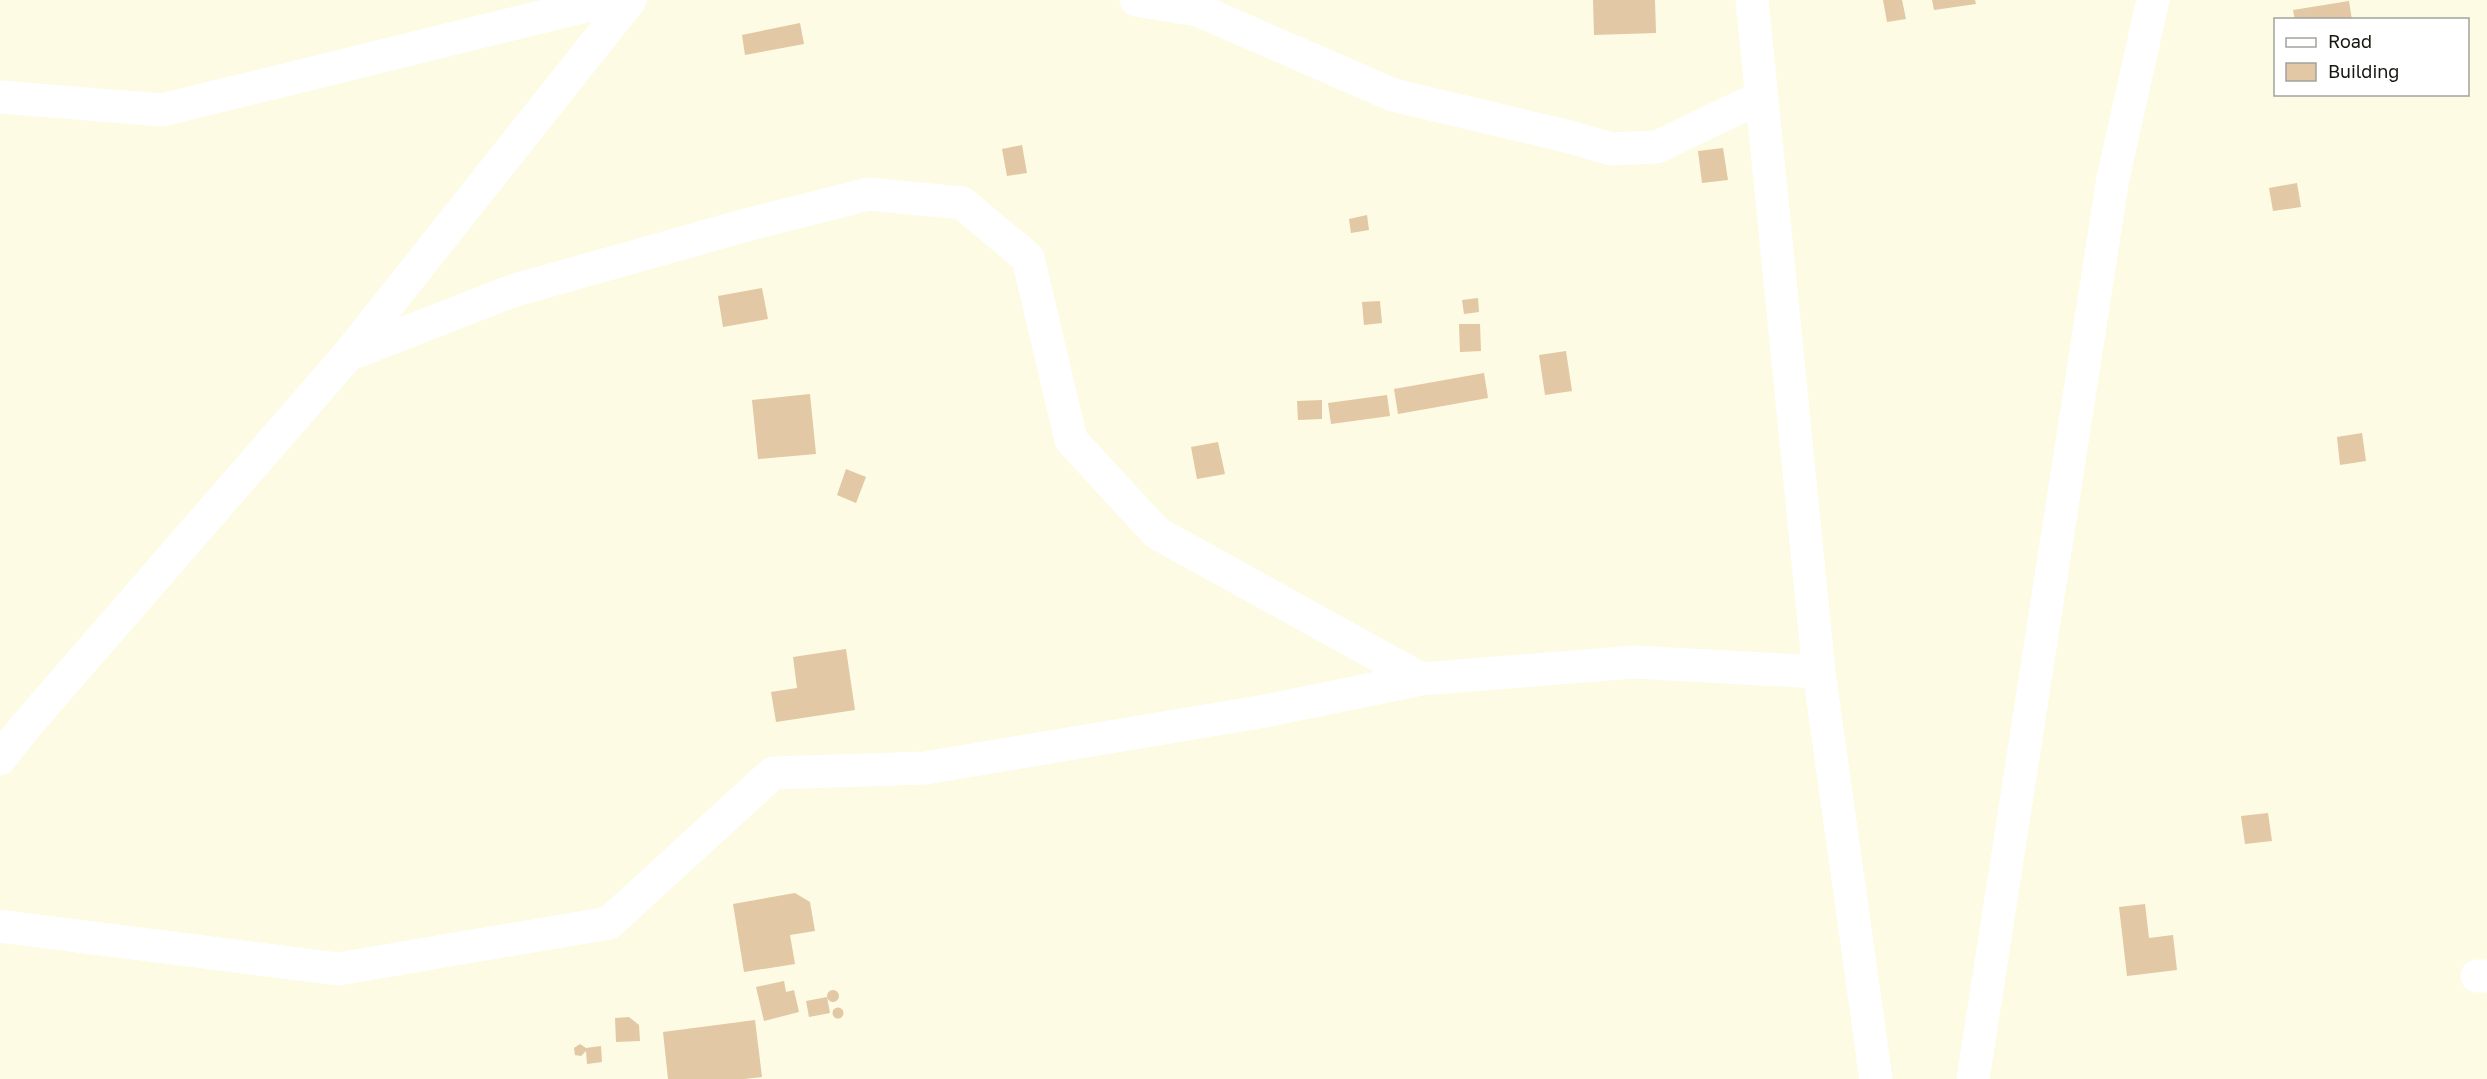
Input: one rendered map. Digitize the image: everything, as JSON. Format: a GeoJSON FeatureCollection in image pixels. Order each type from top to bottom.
{"type":"FeatureCollection","features":[{"type":"Feature","properties":{"kind":"street"},"geometry":{"type":"LineString","coordinates":[[0,97],[162,110],[610,0]]}},
{"type":"Feature","properties":{"kind":"street"},"geometry":{"type":"LineString","coordinates":[[0,759],[24,728],[348,356],[630,0]]}},
{"type":"Feature","properties":{"kind":"street"},"geometry":{"type":"LineString","coordinates":[[1136,0],[1198,10],[1393,94],[1570,137],[1611,150],[1657,147],[1761,97]]}},
{"type":"Feature","properties":{"kind":"street"},"geometry":{"type":"LineString","coordinates":[[1752,0],[1819,672],[1876,1079]]}},
{"type":"Feature","properties":{"kind":"street"},"geometry":{"type":"LineString","coordinates":[[1973,1079],[2113,178],[2153,0]]}},
{"type":"Feature","properties":{"kind":"street"},"geometry":{"type":"LineString","coordinates":[[348,356],[512,291],[750,224],[868,194],[962,203],[1028,258],[1071,440],[1158,533],[1421,679]]}},
{"type":"Feature","properties":{"kind":"street"},"geometry":{"type":"LineString","coordinates":[[0,926],[338,969],[609,923],[773,773],[925,768],[1265,711],[1421,679],[1634,662],[1819,672]]}},
{"type":"Feature","properties":{"kind":"building"},"geometry":{"type":"Polygon","coordinates":[[[1593,0],[1655,0],[1656,33],[1594,35],[1593,0]]]}},
{"type":"Feature","properties":{"kind":"building"},"geometry":{"type":"Polygon","coordinates":[[[1883,0],[1902,0],[1906,19],[1887,22],[1883,0]]]}},
{"type":"Feature","properties":{"kind":"building"},"geometry":{"type":"Polygon","coordinates":[[[1932,0],[1975,0],[1976,4],[1934,10],[1932,0]]]}},
{"type":"Feature","properties":{"kind":"building"},"geometry":{"type":"Polygon","coordinates":[[[2349,1],[2352,18],[2295,18],[2293,10],[2349,1]]]}},
{"type":"Feature","properties":{"kind":"building"},"geometry":{"type":"Polygon","coordinates":[[[800,23],[804,44],[745,55],[742,35],[800,23]]]}},
{"type":"Feature","properties":{"kind":"building"},"geometry":{"type":"Polygon","coordinates":[[[1022,145],[1027,173],[1007,176],[1002,149],[1022,145]]]}},
{"type":"Feature","properties":{"kind":"building"},"geometry":{"type":"Polygon","coordinates":[[[1723,148],[1728,180],[1702,183],[1698,151],[1723,148]]]}},
{"type":"Feature","properties":{"kind":"building"},"geometry":{"type":"Polygon","coordinates":[[[2297,183],[2301,207],[2273,211],[2269,188],[2297,183]]]}},
{"type":"Feature","properties":{"kind":"building"},"geometry":{"type":"Polygon","coordinates":[[[1367,215],[1369,230],[1351,233],[1349,219],[1367,215]]]}},
{"type":"Feature","properties":{"kind":"building"},"geometry":{"type":"Polygon","coordinates":[[[762,288],[768,319],[723,327],[718,296],[762,288]]]}},
{"type":"Feature","properties":{"kind":"building"},"geometry":{"type":"Polygon","coordinates":[[[1478,298],[1479,312],[1464,314],[1462,300],[1478,298]]]}},
{"type":"Feature","properties":{"kind":"building"},"geometry":{"type":"Polygon","coordinates":[[[1380,301],[1382,323],[1364,325],[1362,302],[1380,301]]]}},
{"type":"Feature","properties":{"kind":"building"},"geometry":{"type":"Polygon","coordinates":[[[1459,324],[1480,324],[1481,351],[1460,352],[1459,324]]]}},
{"type":"Feature","properties":{"kind":"building"},"geometry":{"type":"Polygon","coordinates":[[[1566,351],[1572,391],[1545,395],[1539,355],[1566,351]]]}},
{"type":"Feature","properties":{"kind":"building"},"geometry":{"type":"Polygon","coordinates":[[[1484,373],[1488,398],[1398,414],[1394,389],[1484,373]]]}},
{"type":"Feature","properties":{"kind":"building"},"geometry":{"type":"Polygon","coordinates":[[[810,394],[816,454],[758,459],[752,400],[810,394]]]}},
{"type":"Feature","properties":{"kind":"building"},"geometry":{"type":"Polygon","coordinates":[[[1387,395],[1390,416],[1331,424],[1328,403],[1387,395]]]}},
{"type":"Feature","properties":{"kind":"building"},"geometry":{"type":"Polygon","coordinates":[[[1322,400],[1322,419],[1298,420],[1297,401],[1322,400]]]}},
{"type":"Feature","properties":{"kind":"building"},"geometry":{"type":"Polygon","coordinates":[[[2362,433],[2366,461],[2340,465],[2337,437],[2362,433]]]}},
{"type":"Feature","properties":{"kind":"building"},"geometry":{"type":"Polygon","coordinates":[[[1218,442],[1225,474],[1197,479],[1191,447],[1218,442]]]}},
{"type":"Feature","properties":{"kind":"building"},"geometry":{"type":"Polygon","coordinates":[[[846,469],[866,477],[856,503],[837,495],[846,469]]]}},
{"type":"Feature","properties":{"kind":"building"},"geometry":{"type":"Polygon","coordinates":[[[846,649],[855,710],[776,722],[771,692],[797,688],[793,657],[846,649]]]}},
{"type":"Feature","properties":{"kind":"building"},"geometry":{"type":"Polygon","coordinates":[[[2268,813],[2272,841],[2245,844],[2241,816],[2268,813]]]}},
{"type":"Feature","properties":{"kind":"building"},"geometry":{"type":"Polygon","coordinates":[[[795,893],[810,902],[815,931],[790,935],[795,964],[744,972],[733,904],[795,893]]]}},
{"type":"Feature","properties":{"kind":"building"},"geometry":{"type":"Polygon","coordinates":[[[2145,904],[2149,938],[2173,935],[2177,970],[2127,976],[2119,907],[2145,904]]]}},
{"type":"Feature","properties":{"kind":"building"},"geometry":{"type":"Polygon","coordinates":[[[784,981],[786,992],[794,990],[799,1012],[764,1021],[756,987],[784,981]]]}},
{"type":"Feature","properties":{"kind":"building"},"geometry":{"type":"Polygon","coordinates":[[[835,990],[839,996],[835,1002],[831,1002],[827,994],[835,990]]]}},
{"type":"Feature","properties":{"kind":"building"},"geometry":{"type":"Polygon","coordinates":[[[827,997],[830,1013],[809,1017],[806,1001],[827,997]]]}},
{"type":"Feature","properties":{"kind":"building"},"geometry":{"type":"Polygon","coordinates":[[[838,1007],[844,1013],[838,1019],[832,1013],[838,1007]]]}},
{"type":"Feature","properties":{"kind":"building"},"geometry":{"type":"Polygon","coordinates":[[[629,1017],[639,1025],[640,1041],[616,1042],[615,1018],[629,1017]]]}},
{"type":"Feature","properties":{"kind":"building"},"geometry":{"type":"Polygon","coordinates":[[[755,1020],[762,1077],[668,1079],[663,1032],[755,1020]]]}},
{"type":"Feature","properties":{"kind":"building"},"geometry":{"type":"Polygon","coordinates":[[[580,1044],[586,1048],[601,1046],[602,1062],[587,1064],[586,1051],[581,1056],[575,1055],[574,1048],[580,1044]]]}}]}
